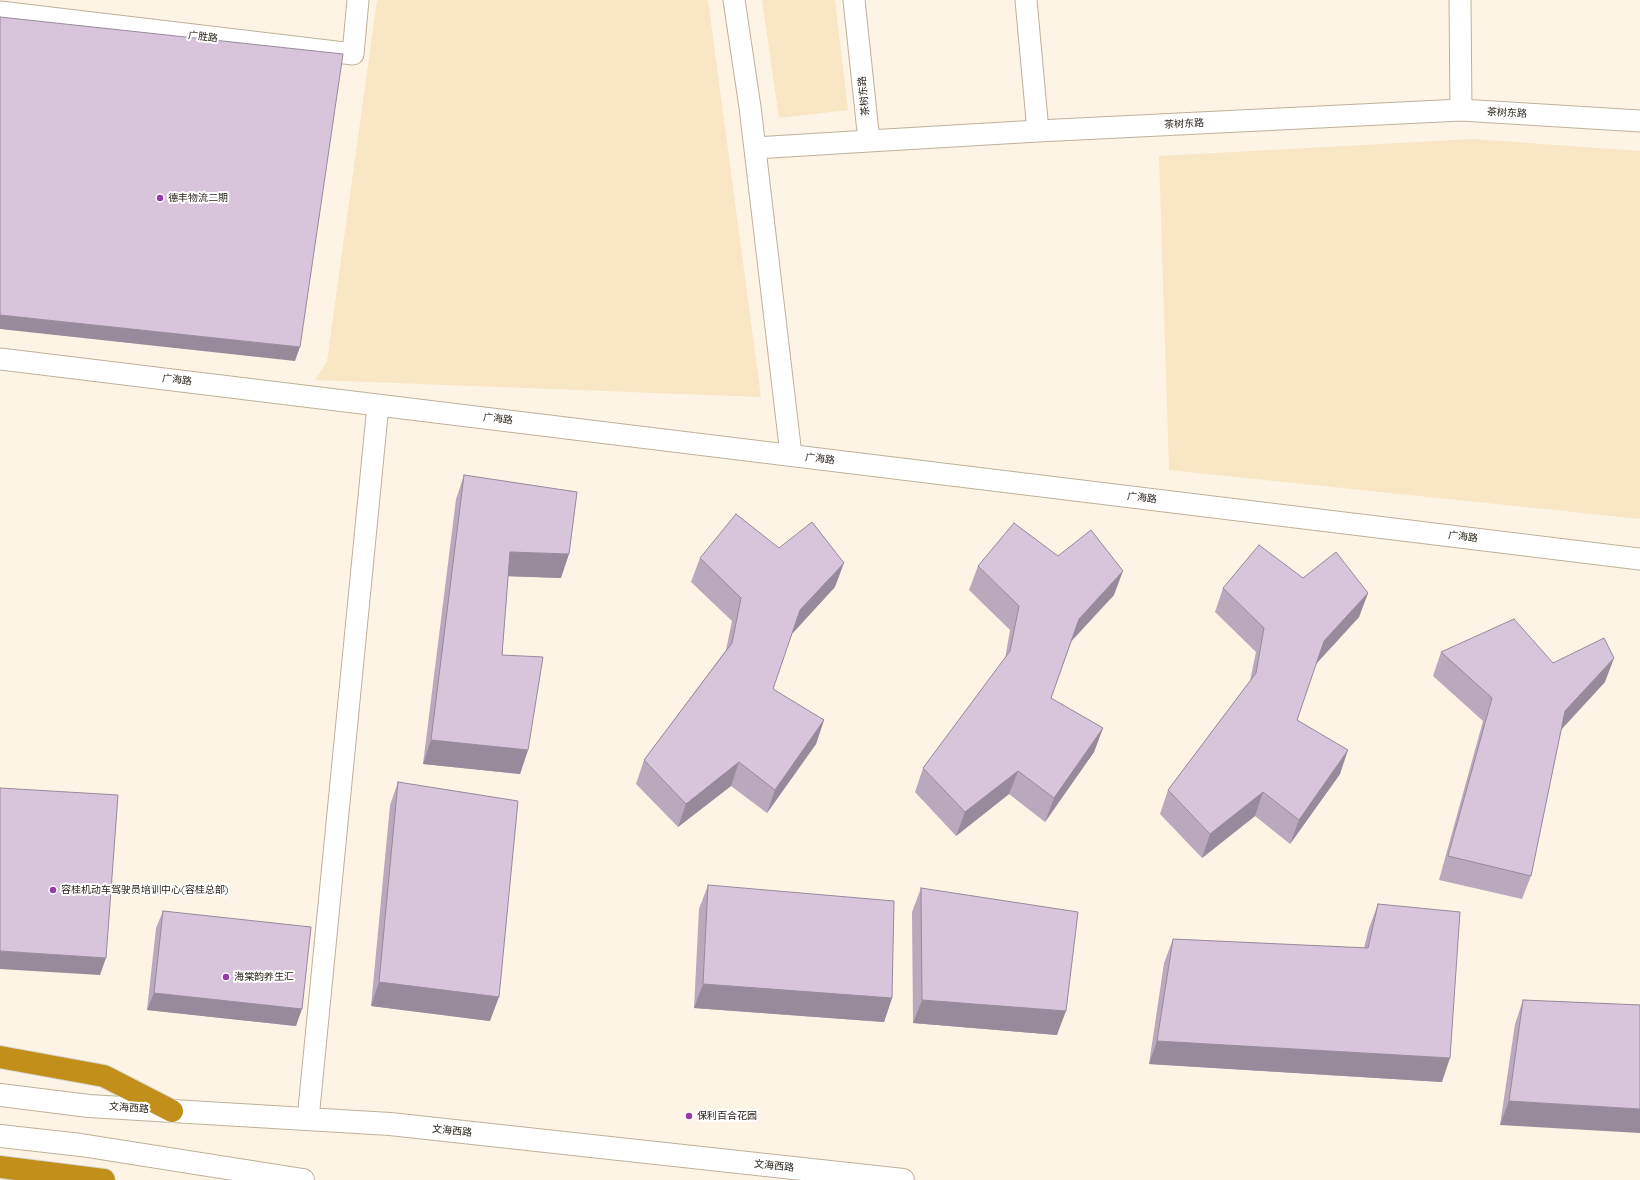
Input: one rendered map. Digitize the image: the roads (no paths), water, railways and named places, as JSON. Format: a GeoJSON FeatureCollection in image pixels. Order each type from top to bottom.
{"type":"FeatureCollection","features":[{"type":"Feature","properties":{"kind":"highway"},"geometry":{"type":"LineString","coordinates":[[0,1057],[104,1076],[172,1111]]}},
{"type":"Feature","properties":{"kind":"highway"},"geometry":{"type":"LineString","coordinates":[[0,1166],[37,1176],[104,1180]]}},
{"type":"Feature","properties":{"kind":"main road","name":"文海西路"},"geometry":{"type":"LineString","coordinates":[[0,1095],[89,1106],[398,1124],[904,1180]]}},
{"type":"Feature","properties":{"kind":"main road"},"geometry":{"type":"LineString","coordinates":[[0,1136],[81,1145],[303,1180]]}},
{"type":"Feature","properties":{"kind":"street","name":"广胜路"},"geometry":{"type":"LineString","coordinates":[[0,12],[353,54],[358,0]]}},
{"type":"Feature","properties":{"kind":"street"},"geometry":{"type":"LineString","coordinates":[[734,0],[750,107],[791,455]]}},
{"type":"Feature","properties":{"kind":"street","name":"茶树东路"},"geometry":{"type":"LineString","coordinates":[[854,0],[869,141],[1461,110],[1640,121]]}},
{"type":"Feature","properties":{"kind":"street"},"geometry":{"type":"LineString","coordinates":[[1026,0],[1038,131]]}},
{"type":"Feature","properties":{"kind":"street"},"geometry":{"type":"LineString","coordinates":[[1460,0],[1461,110]]}},
{"type":"Feature","properties":{"kind":"street"},"geometry":{"type":"LineString","coordinates":[[755,148],[869,141]]}},
{"type":"Feature","properties":{"kind":"street","name":"广海路"},"geometry":{"type":"LineString","coordinates":[[0,359],[1640,558]]}},
{"type":"Feature","properties":{"kind":"street"},"geometry":{"type":"LineString","coordinates":[[308,1119],[378,405]]}},
{"type":"Feature","properties":{"kind":"place","name":"德丰物流二期"},"geometry":{"type":"Point","coordinates":[160,198]}},
{"type":"Feature","properties":{"kind":"place","name":"容桂机动车驾驶员培训中心(容桂总部)"},"geometry":{"type":"Point","coordinates":[53,890]}},
{"type":"Feature","properties":{"kind":"place","name":"海棠韵养生汇"},"geometry":{"type":"Point","coordinates":[226,977]}},
{"type":"Feature","properties":{"kind":"place","name":"保利百合花园"},"geometry":{"type":"Point","coordinates":[689,1116]}}]}
